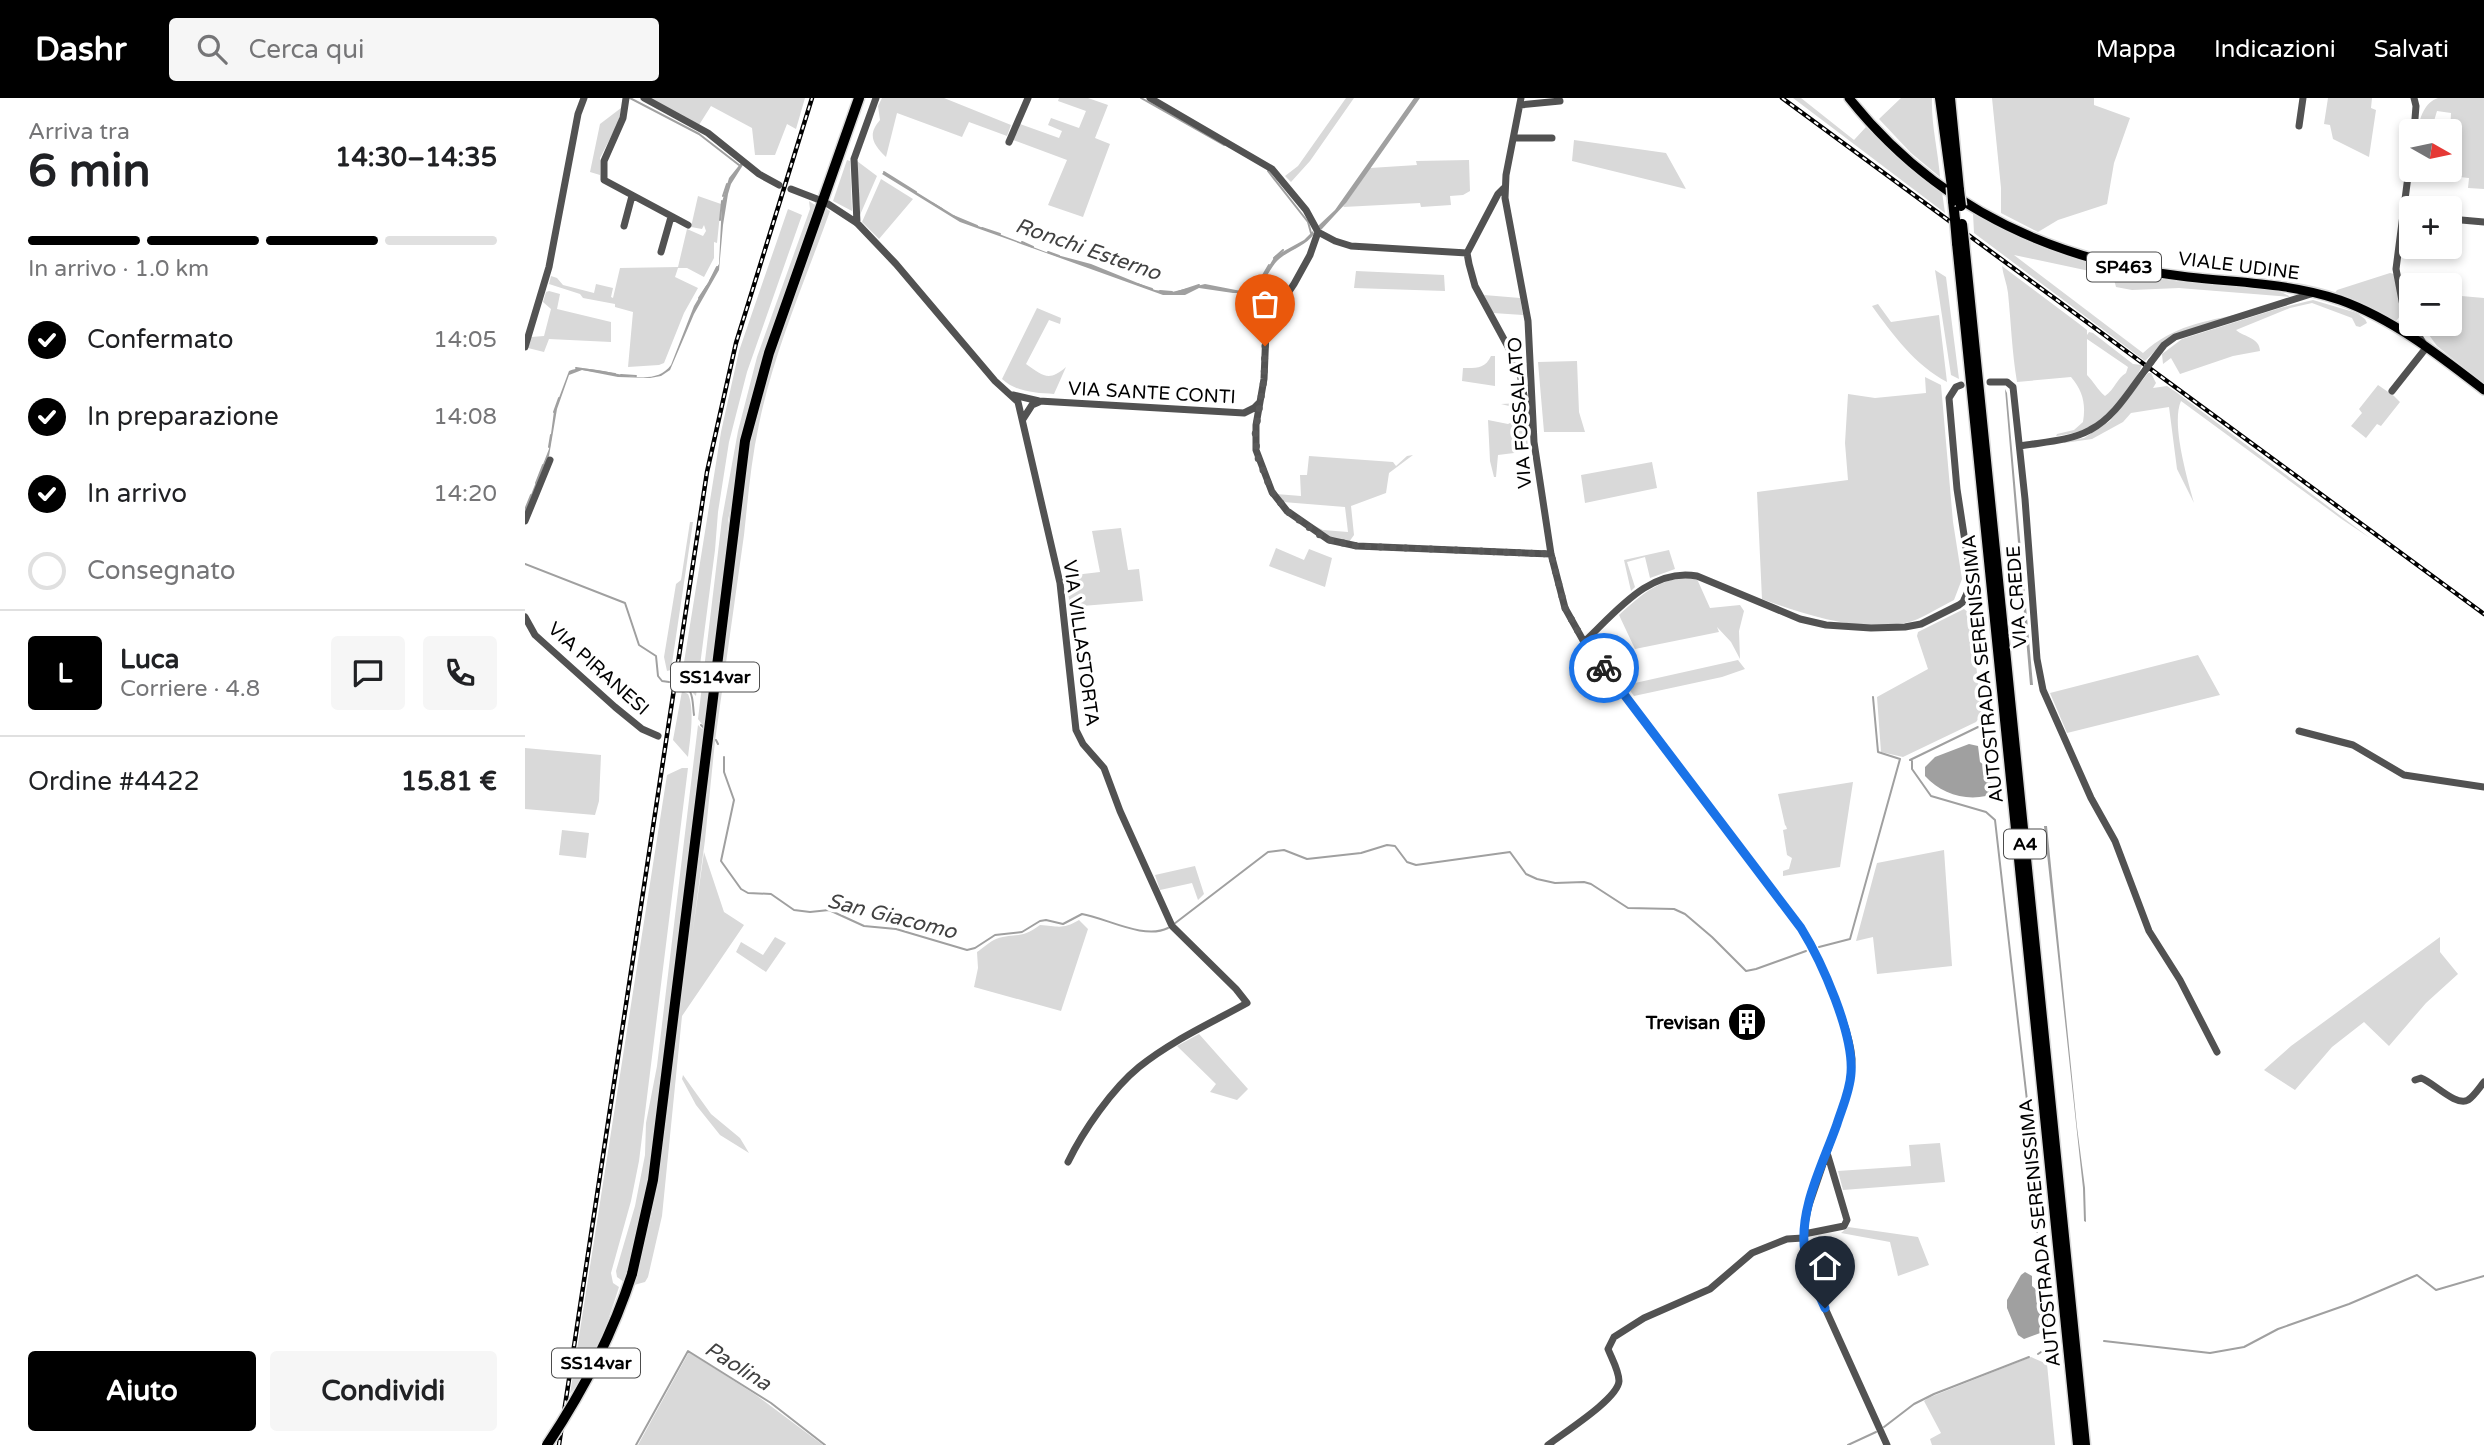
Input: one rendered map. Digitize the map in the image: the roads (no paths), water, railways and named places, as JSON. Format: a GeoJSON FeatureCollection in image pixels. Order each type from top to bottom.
{"type":"FeatureCollection","features":[{"type":"Feature","properties":{"kind":"highway","name":"SS14var"},"geometry":{"type":"LineString","coordinates":[[547,1445],[599,1358],[620,1310],[647,1213],[655,1168],[745,441],[769,353],[859,98]]}},
{"type":"Feature","properties":{"kind":"highway","name":"AUTOSTRADA SERENISSIMA"},"geometry":{"type":"LineString","coordinates":[[1940,98],[1959,222],[2078,1445]]}},
{"type":"Feature","properties":{"kind":"highway","name":"AUTOSTRADA SERENISSIMA"},"geometry":{"type":"LineString","coordinates":[[1950,98],[1955,189]]}},
{"type":"Feature","properties":{"kind":"highway","name":"AUTOSTRADA SERENISSIMA"},"geometry":{"type":"LineString","coordinates":[[1961,242],[2085,1445]]}},
{"type":"Feature","properties":{"kind":"main road","name":"VIALE UDINE"},"geometry":{"type":"LineString","coordinates":[[1849,98],[1885,138],[1922,171],[1989,218],[2015,231],[2070,252],[2126,268],[2260,283],[2316,293],[2342,301],[2391,325],[2484,390]]}},
{"type":"Feature","properties":{"kind":"street"},"geometry":{"type":"LineString","coordinates":[[525,347],[549,267],[579,109],[586,98]]}},
{"type":"Feature","properties":{"kind":"street"},"geometry":{"type":"LineString","coordinates":[[626,98],[623,118],[602,168],[604,180],[688,225]]}},
{"type":"Feature","properties":{"kind":"street"},"geometry":{"type":"LineString","coordinates":[[644,98],[708,133],[759,174],[777,182]]}},
{"type":"Feature","properties":{"kind":"street"},"geometry":{"type":"LineString","coordinates":[[857,223],[854,159],[876,98]]}},
{"type":"Feature","properties":{"kind":"street"},"geometry":{"type":"LineString","coordinates":[[1009,142],[1028,98]]}},
{"type":"Feature","properties":{"kind":"street"},"geometry":{"type":"LineString","coordinates":[[1150,98],[1272,169],[1299,201],[1317,229],[1335,242],[1351,246],[1467,253]]}},
{"type":"Feature","properties":{"kind":"street"},"geometry":{"type":"LineString","coordinates":[[2299,126],[2303,98]]}},
{"type":"Feature","properties":{"kind":"street"},"geometry":{"type":"LineString","coordinates":[[2414,98],[2415,119]]}},
{"type":"Feature","properties":{"kind":"street"},"geometry":{"type":"LineString","coordinates":[[1521,102],[1560,101]]}},
{"type":"Feature","properties":{"kind":"street","name":"VIA FOSSALATO"},"geometry":{"type":"LineString","coordinates":[[1521,102],[1504,188],[1528,321],[1534,442],[1551,554],[1565,608],[1584,642],[1791,914],[1814,952],[1843,1021],[1852,1058],[1848,1091],[1809,1205],[1803,1236],[1808,1267],[1887,1445]]}},
{"type":"Feature","properties":{"kind":"street"},"geometry":{"type":"LineString","coordinates":[[1514,138],[1552,138]]}},
{"type":"Feature","properties":{"kind":"street"},"geometry":{"type":"LineString","coordinates":[[791,188],[817,199]]}},
{"type":"Feature","properties":{"kind":"street"},"geometry":{"type":"LineString","coordinates":[[1504,188],[1498,194],[1467,253],[1475,286],[1519,367],[1534,442]]}},
{"type":"Feature","properties":{"kind":"street"},"geometry":{"type":"LineString","coordinates":[[624,226],[632,196]]}},
{"type":"Feature","properties":{"kind":"street","name":"VIA VILLASTORTA"},"geometry":{"type":"LineString","coordinates":[[828,204],[857,223],[919,289],[995,381],[1018,402],[1060,583],[1076,730],[1083,744],[1107,774],[1120,811],[1170,922],[1247,1003],[1164,1049],[1137,1068],[1083,1132],[1068,1162]]}},
{"type":"Feature","properties":{"kind":"street"},"geometry":{"type":"LineString","coordinates":[[661,252],[671,217]]}},
{"type":"Feature","properties":{"kind":"street"},"geometry":{"type":"LineString","coordinates":[[2462,220],[2484,222]]}},
{"type":"Feature","properties":{"kind":"street"},"geometry":{"type":"LineString","coordinates":[[1317,229],[1310,255],[1271,318],[1266,331],[1264,379],[1256,425],[1258,458],[1272,492],[1287,511],[1329,540],[1357,546],[1551,554]]}},
{"type":"Feature","properties":{"kind":"street"},"geometry":{"type":"LineString","coordinates":[[2399,255],[2396,269],[2399,289]]}},
{"type":"Feature","properties":{"kind":"street"},"geometry":{"type":"LineString","coordinates":[[2020,446],[2078,435],[2092,429],[2119,405],[2164,345],[2183,334],[2316,293]]}},
{"type":"Feature","properties":{"kind":"street"},"geometry":{"type":"LineString","coordinates":[[2391,325],[2399,320]]}},
{"type":"Feature","properties":{"kind":"street"},"geometry":{"type":"LineString","coordinates":[[2392,391],[2426,348],[2419,336]]}},
{"type":"Feature","properties":{"kind":"street","name":"VIA CREDE"},"geometry":{"type":"LineString","coordinates":[[1990,382],[2007,382],[2013,387],[2037,659],[2043,690],[2091,798],[2115,841],[2149,931],[2180,980],[2217,1052]]}},
{"type":"Feature","properties":{"kind":"street"},"geometry":{"type":"LineString","coordinates":[[1584,642],[1640,591],[1663,578],[1677,574],[1697,576],[1810,622],[1839,626],[1892,628],[1921,624],[1963,602],[1969,589],[1968,561],[1957,489],[1949,398],[1955,387],[1961,385]]}},
{"type":"Feature","properties":{"kind":"street","name":"VIA SANTE CONTI"},"geometry":{"type":"LineString","coordinates":[[1012,395],[1039,401],[1244,413],[1260,402]]}},
{"type":"Feature","properties":{"kind":"street","name":"VIA SANTE CONTI"},"geometry":{"type":"LineString","coordinates":[[1023,419],[1032,405],[1039,401]]}},
{"type":"Feature","properties":{"kind":"street"},"geometry":{"type":"LineString","coordinates":[[1244,413],[1256,425]]}},
{"type":"Feature","properties":{"kind":"street"},"geometry":{"type":"LineString","coordinates":[[525,520],[550,460]]}},
{"type":"Feature","properties":{"kind":"street","name":"VIA PIRANESI"},"geometry":{"type":"LineString","coordinates":[[525,617],[535,635],[615,707],[642,729],[658,736]]}},
{"type":"Feature","properties":{"kind":"street"},"geometry":{"type":"LineString","coordinates":[[2299,731],[2353,745],[2405,775],[2484,787]]}},
{"type":"Feature","properties":{"kind":"street"},"geometry":{"type":"LineString","coordinates":[[2415,1080],[2424,1078],[2461,1102],[2468,1100],[2484,1082]]}},
{"type":"Feature","properties":{"kind":"street"},"geometry":{"type":"LineString","coordinates":[[1548,1445],[1601,1404],[1619,1386],[1619,1377],[1608,1349],[1614,1337],[1644,1318],[1710,1289],[1744,1259],[1763,1247],[1844,1226],[1847,1220],[1832,1166],[1826,1155]]}},
{"type":"Feature","properties":{"kind":"waterway","name":"Ronchi Esterno"},"geometry":{"type":"LineString","coordinates":[[630,98],[699,134],[739,165]]}},
{"type":"Feature","properties":{"kind":"waterway"},"geometry":{"type":"LineString","coordinates":[[1141,98],[1224,145]]}},
{"type":"Feature","properties":{"kind":"waterway"},"geometry":{"type":"LineString","coordinates":[[1268,171],[1308,222],[1311,233]]}},
{"type":"Feature","properties":{"kind":"waterway","name":"Ronchi Esterno"},"geometry":{"type":"LineString","coordinates":[[884,172],[916,192]]}},
{"type":"Feature","properties":{"kind":"waterway"},"geometry":{"type":"LineString","coordinates":[[723,196],[727,184]]}},
{"type":"Feature","properties":{"kind":"waterway"},"geometry":{"type":"LineString","coordinates":[[720,220],[722,201]]}},
{"type":"Feature","properties":{"kind":"waterway","name":"Ronchi Esterno"},"geometry":{"type":"LineString","coordinates":[[932,203],[942,209]]}},
{"type":"Feature","properties":{"kind":"waterway","name":"Ronchi Esterno"},"geometry":{"type":"LineString","coordinates":[[953,216],[977,226]]}},
{"type":"Feature","properties":{"kind":"waterway","name":"Ronchi Esterno"},"geometry":{"type":"LineString","coordinates":[[982,228],[1000,234]]}},
{"type":"Feature","properties":{"kind":"waterway","name":"Ronchi Esterno"},"geometry":{"type":"LineString","coordinates":[[1022,242],[1033,247]]}},
{"type":"Feature","properties":{"kind":"waterway","name":"Ronchi Esterno"},"geometry":{"type":"LineString","coordinates":[[1274,258],[1283,250]]}},
{"type":"Feature","properties":{"kind":"waterway","name":"Ronchi Esterno"},"geometry":{"type":"LineString","coordinates":[[1048,252],[1059,256]]}},
{"type":"Feature","properties":{"kind":"waterway","name":"Ronchi Esterno"},"geometry":{"type":"LineString","coordinates":[[1246,291],[1255,289],[1269,265]]}},
{"type":"Feature","properties":{"kind":"waterway"},"geometry":{"type":"LineString","coordinates":[[710,281],[717,267]]}},
{"type":"Feature","properties":{"kind":"waterway","name":"Ronchi Esterno"},"geometry":{"type":"LineString","coordinates":[[1137,284],[1152,289]]}},
{"type":"Feature","properties":{"kind":"waterway","name":"Ronchi Esterno"},"geometry":{"type":"LineString","coordinates":[[1178,292],[1199,285]]}},
{"type":"Feature","properties":{"kind":"waterway"},"geometry":{"type":"LineString","coordinates":[[699,298],[707,286]]}},
{"type":"Feature","properties":{"kind":"waterway","name":"Ronchi Esterno"},"geometry":{"type":"LineString","coordinates":[[1160,291],[1172,292]]}},
{"type":"Feature","properties":{"kind":"waterway"},"geometry":{"type":"LineString","coordinates":[[576,368],[615,374]]}},
{"type":"Feature","properties":{"kind":"waterway"},"geometry":{"type":"LineString","coordinates":[[621,375],[636,376]]}},
{"type":"Feature","properties":{"kind":"waterway"},"geometry":{"type":"LineString","coordinates":[[554,412],[559,398]]}},
{"type":"Feature","properties":{"kind":"waterway"},"geometry":{"type":"LineString","coordinates":[[549,447],[551,435]]}},
{"type":"Feature","properties":{"kind":"waterway"},"geometry":{"type":"LineString","coordinates":[[536,483],[543,465]]}},
{"type":"Feature","properties":{"kind":"waterway"},"geometry":{"type":"LineString","coordinates":[[525,510],[531,495]]}},
{"type":"Feature","properties":{"kind":"waterway","name":"San Giacomo"},"geometry":{"type":"LineString","coordinates":[[525,564],[625,603],[639,645],[656,656],[658,676],[662,681],[669,682]]}},
{"type":"Feature","properties":{"kind":"waterway","name":"San Giacomo"},"geometry":{"type":"LineString","coordinates":[[677,683],[690,691],[694,715]]}},
{"type":"Feature","properties":{"kind":"waterway"},"geometry":{"type":"LineString","coordinates":[[1819,947],[1850,939],[1900,759],[1878,752],[1873,697]]}},
{"type":"Feature","properties":{"kind":"waterway"},"geometry":{"type":"LineString","coordinates":[[1910,760],[1978,727],[1984,729]]}},
{"type":"Feature","properties":{"kind":"waterway","name":"San Giacomo"},"geometry":{"type":"LineString","coordinates":[[716,740],[718,744]]}},
{"type":"Feature","properties":{"kind":"waterway","name":"San Giacomo"},"geometry":{"type":"LineString","coordinates":[[724,757],[724,772],[734,800],[721,861],[741,889],[748,893],[771,894],[794,910],[829,910],[864,926],[896,929],[967,950],[995,935],[1022,932],[1046,920],[1063,924],[1082,914],[1137,930],[1158,931],[1168,928]]}},
{"type":"Feature","properties":{"kind":"waterway"},"geometry":{"type":"LineString","coordinates":[[1912,761],[1912,769],[1931,796],[1986,812],[1995,820],[2029,1118],[2037,1232]]}},
{"type":"Feature","properties":{"kind":"waterway","name":"San Giacomo"},"geometry":{"type":"LineString","coordinates":[[1174,924],[1268,852],[1284,850],[1307,859],[1361,853],[1387,845],[1395,846],[1407,862],[1416,865],[1510,852],[1526,874],[1537,879],[1555,883],[1591,884],[1628,908],[1674,909],[1685,914],[1712,937],[1746,971],[1806,951]]}},
{"type":"Feature","properties":{"kind":"waterway"},"geometry":{"type":"LineString","coordinates":[[2104,1341],[2210,1353],[2244,1347],[2278,1329],[2349,1304],[2417,1275],[2436,1290],[2484,1276]]}},
{"type":"Feature","properties":{"kind":"waterway","name":"Paolina"},"geometry":{"type":"LineString","coordinates":[[636,1445],[688,1351],[771,1403],[825,1445]]}},
{"type":"Feature","properties":{"kind":"waterway"},"geometry":{"type":"LineString","coordinates":[[1884,1427],[1914,1404],[1934,1394],[2029,1357]]}},
{"type":"Feature","properties":{"kind":"waterway"},"geometry":{"type":"LineString","coordinates":[[1848,1445],[1876,1432]]}},
{"type":"Feature","properties":{"kind":"railway"},"geometry":{"type":"LineString","coordinates":[[559,1445],[707,472],[736,343],[812,98]]}},
{"type":"Feature","properties":{"kind":"railway"},"geometry":{"type":"LineString","coordinates":[[1782,98],[2484,614]]}},
{"type":"Feature","properties":{"kind":"place","name":"Trevisan"},"geometry":{"type":"Point","coordinates":[1747,1022]}}]}
